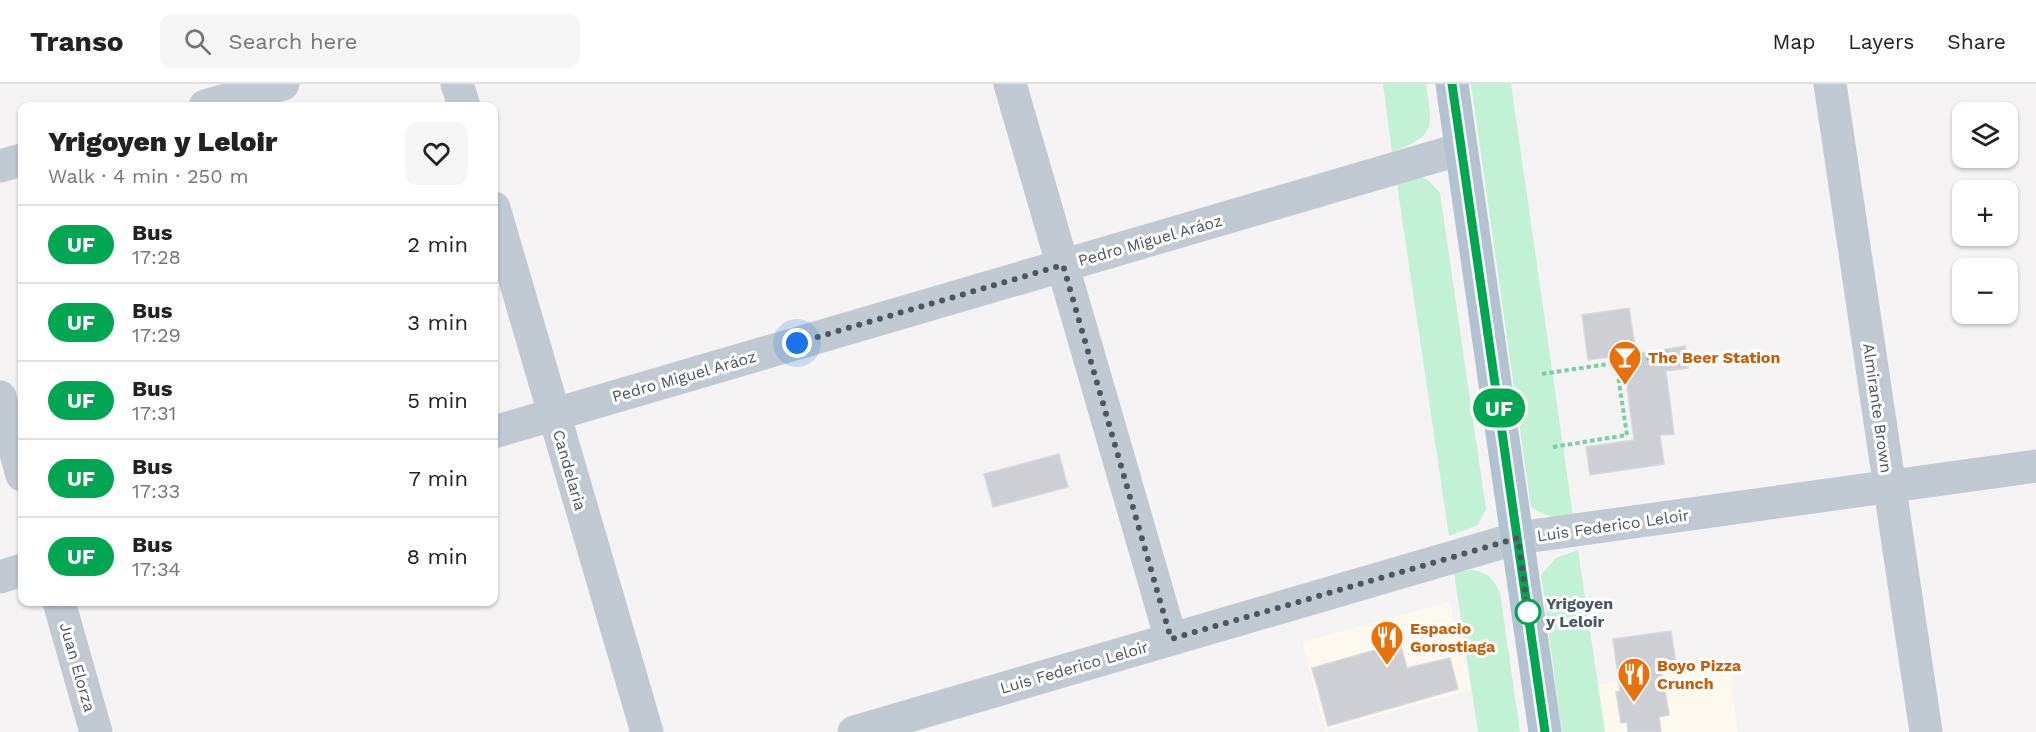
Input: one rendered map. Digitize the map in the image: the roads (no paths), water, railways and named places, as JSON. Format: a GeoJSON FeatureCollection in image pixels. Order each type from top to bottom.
{"type":"FeatureCollection","features":[{"type":"Feature","properties":{"kind":"main road"},"geometry":{"type":"LineString","coordinates":[[1452,84],[1545,732]]}},
{"type":"Feature","properties":{"kind":"street"},"geometry":{"type":"LineString","coordinates":[[219,102],[283,84]]}},
{"type":"Feature","properties":{"kind":"street"},"geometry":{"type":"LineString","coordinates":[[457,84],[463,102]]}},
{"type":"Feature","properties":{"kind":"street"},"geometry":{"type":"LineString","coordinates":[[1010,84],[1171,639]]}},
{"type":"Feature","properties":{"kind":"street","name":"Almirante Brown"},"geometry":{"type":"LineString","coordinates":[[1830,84],[1926,732]]}},
{"type":"Feature","properties":{"kind":"street","name":"Pedro Miguel Aráoz"},"geometry":{"type":"LineString","coordinates":[[498,431],[1461,149]]}},
{"type":"Feature","properties":{"kind":"street"},"geometry":{"type":"LineString","coordinates":[[0,166],[18,161]]}},
{"type":"Feature","properties":{"kind":"street","name":"Candelaria"},"geometry":{"type":"LineString","coordinates":[[498,222],[646,732]]}},
{"type":"Feature","properties":{"kind":"street"},"geometry":{"type":"LineString","coordinates":[[0,397],[18,461]]}},
{"type":"Feature","properties":{"kind":"street","name":"Luis Federico Leloir"},"geometry":{"type":"LineString","coordinates":[[854,732],[1518,538],[2036,466]]}},
{"type":"Feature","properties":{"kind":"street"},"geometry":{"type":"LineString","coordinates":[[0,576],[18,571]]}},
{"type":"Feature","properties":{"kind":"street","name":"Juan Elorza"},"geometry":{"type":"LineString","coordinates":[[60,606],[96,732]]}},
{"type":"Feature","properties":{"kind":"place","name":"The Beer Station"},"geometry":{"type":"Point","coordinates":[1625,386]}},
{"type":"Feature","properties":{"kind":"place","name":"Yrigoyen y Leloir"},"geometry":{"type":"Point","coordinates":[1528,612]}},
{"type":"Feature","properties":{"kind":"place","name":"Espacio Gorostiaga"},"geometry":{"type":"Point","coordinates":[1387,666]}},
{"type":"Feature","properties":{"kind":"place","name":"Boyo Pizza Crunch"},"geometry":{"type":"Point","coordinates":[1634,703]}}]}
